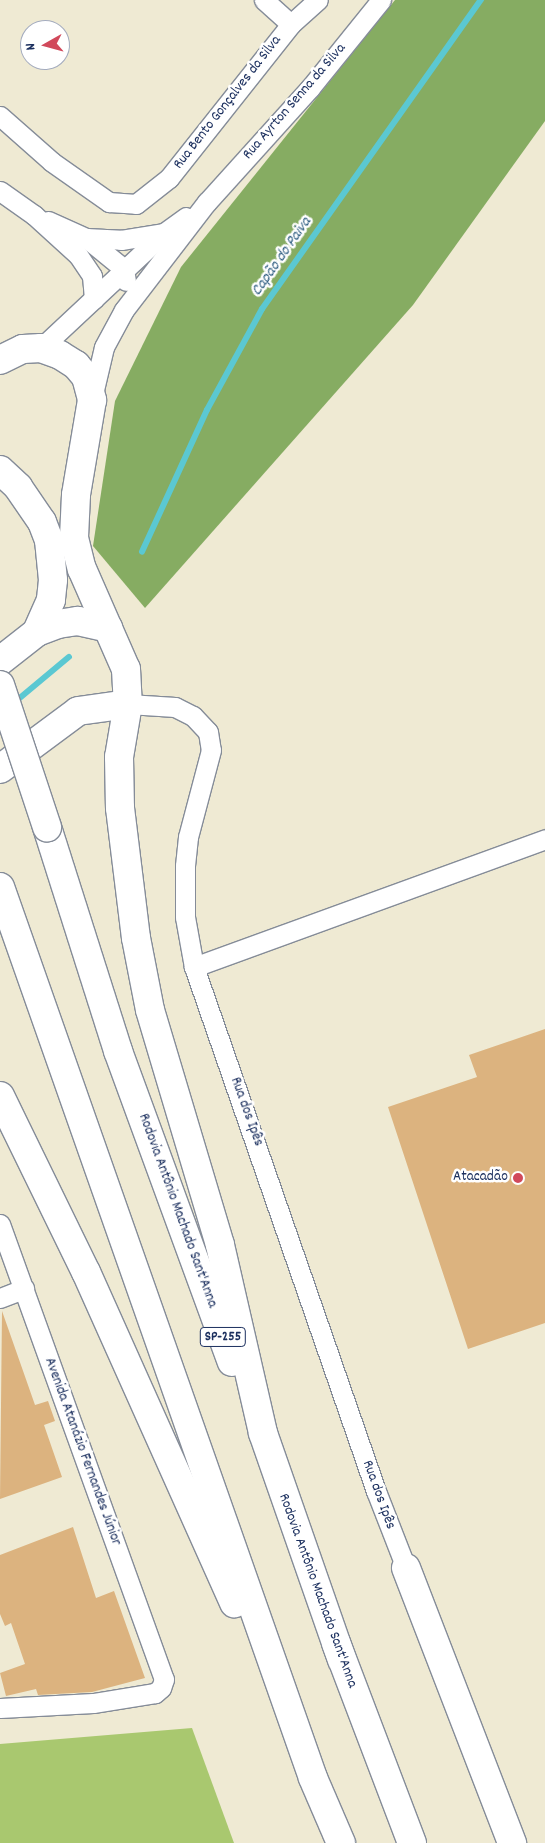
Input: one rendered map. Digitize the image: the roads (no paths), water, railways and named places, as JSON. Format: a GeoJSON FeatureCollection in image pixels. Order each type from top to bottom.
{"type":"FeatureCollection","features":[{"type":"Feature","properties":{"kind":"highway"},"geometry":{"type":"LineString","coordinates":[[0,360],[23,349],[40,348],[76,365],[86,377],[92,400],[76,495],[74,538],[82,569],[126,669],[128,704],[119,757],[120,808],[136,938],[150,1010],[220,1245],[263,1434],[342,1660]]}},
{"type":"Feature","properties":{"kind":"highway"},"geometry":{"type":"LineString","coordinates":[[0,470],[18,487],[42,522],[49,540],[53,580],[50,600],[37,632]]}},
{"type":"Feature","properties":{"kind":"highway"},"geometry":{"type":"LineString","coordinates":[[0,661],[37,632],[78,621],[108,628]]}},
{"type":"Feature","properties":{"kind":"highway","name":"Rodovia Antônio Machado Sant'Anna"},"geometry":{"type":"LineString","coordinates":[[0,686],[118,1051],[342,1660],[412,1843]]}},
{"type":"Feature","properties":{"kind":"highway"},"geometry":{"type":"LineString","coordinates":[[0,769],[78,711],[128,704]]}},
{"type":"Feature","properties":{"kind":"highway"},"geometry":{"type":"LineString","coordinates":[[0,887],[313,1778]]}},
{"type":"Feature","properties":{"kind":"highway"},"geometry":{"type":"LineString","coordinates":[[0,1096],[86,1272],[341,1843]]}},
{"type":"Feature","properties":{"kind":"highway"},"geometry":{"type":"LineString","coordinates":[[406,1568],[512,1843]]}},
{"type":"Feature","properties":{"kind":"street"},"geometry":{"type":"LineString","coordinates":[[264,0],[291,24]]}},
{"type":"Feature","properties":{"kind":"street","name":"Rua Bento Gonçalves da Silva"},"geometry":{"type":"LineString","coordinates":[[0,116],[52,162],[109,202],[136,204],[170,178],[291,24],[318,0]]}},
{"type":"Feature","properties":{"kind":"street","name":"Rua Ayrton Senna da Silva"},"geometry":{"type":"LineString","coordinates":[[92,400],[104,347],[124,310],[207,202],[310,88],[381,0]]}},
{"type":"Feature","properties":{"kind":"street"},"geometry":{"type":"LineString","coordinates":[[0,191],[34,215],[78,255],[92,276],[94,300]]}},
{"type":"Feature","properties":{"kind":"street","name":"Rua Ayrton Senna da Silva"},"geometry":{"type":"LineString","coordinates":[[40,348],[94,300],[124,269],[164,233],[207,202]]}},
{"type":"Feature","properties":{"kind":"street"},"geometry":{"type":"LineString","coordinates":[[34,215],[86,238],[124,269],[124,310]]}},
{"type":"Feature","properties":{"kind":"street"},"geometry":{"type":"LineString","coordinates":[[86,238],[121,240],[164,233]]}},
{"type":"Feature","properties":{"kind":"street","name":"Rua dos Ipês"},"geometry":{"type":"LineString","coordinates":[[128,704],[175,707],[193,716],[208,732],[210,759],[188,838],[185,866],[185,917],[194,967],[376,1491],[406,1568]]}},
{"type":"Feature","properties":{"kind":"street"},"geometry":{"type":"LineString","coordinates":[[194,967],[545,839]]}},
{"type":"Feature","properties":{"kind":"street","name":"Avenida Atanázio Fernandes Júnior"},"geometry":{"type":"LineString","coordinates":[[0,1224],[164,1680],[161,1688],[155,1693],[93,1703],[0,1708]]}},
{"type":"Feature","properties":{"kind":"street"},"geometry":{"type":"LineString","coordinates":[[0,1298],[24,1289]]}},
{"type":"Feature","properties":{"kind":"waterway","name":"Capão do Paiva"},"geometry":{"type":"LineString","coordinates":[[142,552],[207,410],[262,309],[481,0]]}},
{"type":"Feature","properties":{"kind":"waterway"},"geometry":{"type":"LineString","coordinates":[[15,702],[69,657]]}},
{"type":"Feature","properties":{"kind":"place","name":"Atacadão"},"geometry":{"type":"Point","coordinates":[518,1178]}}]}
